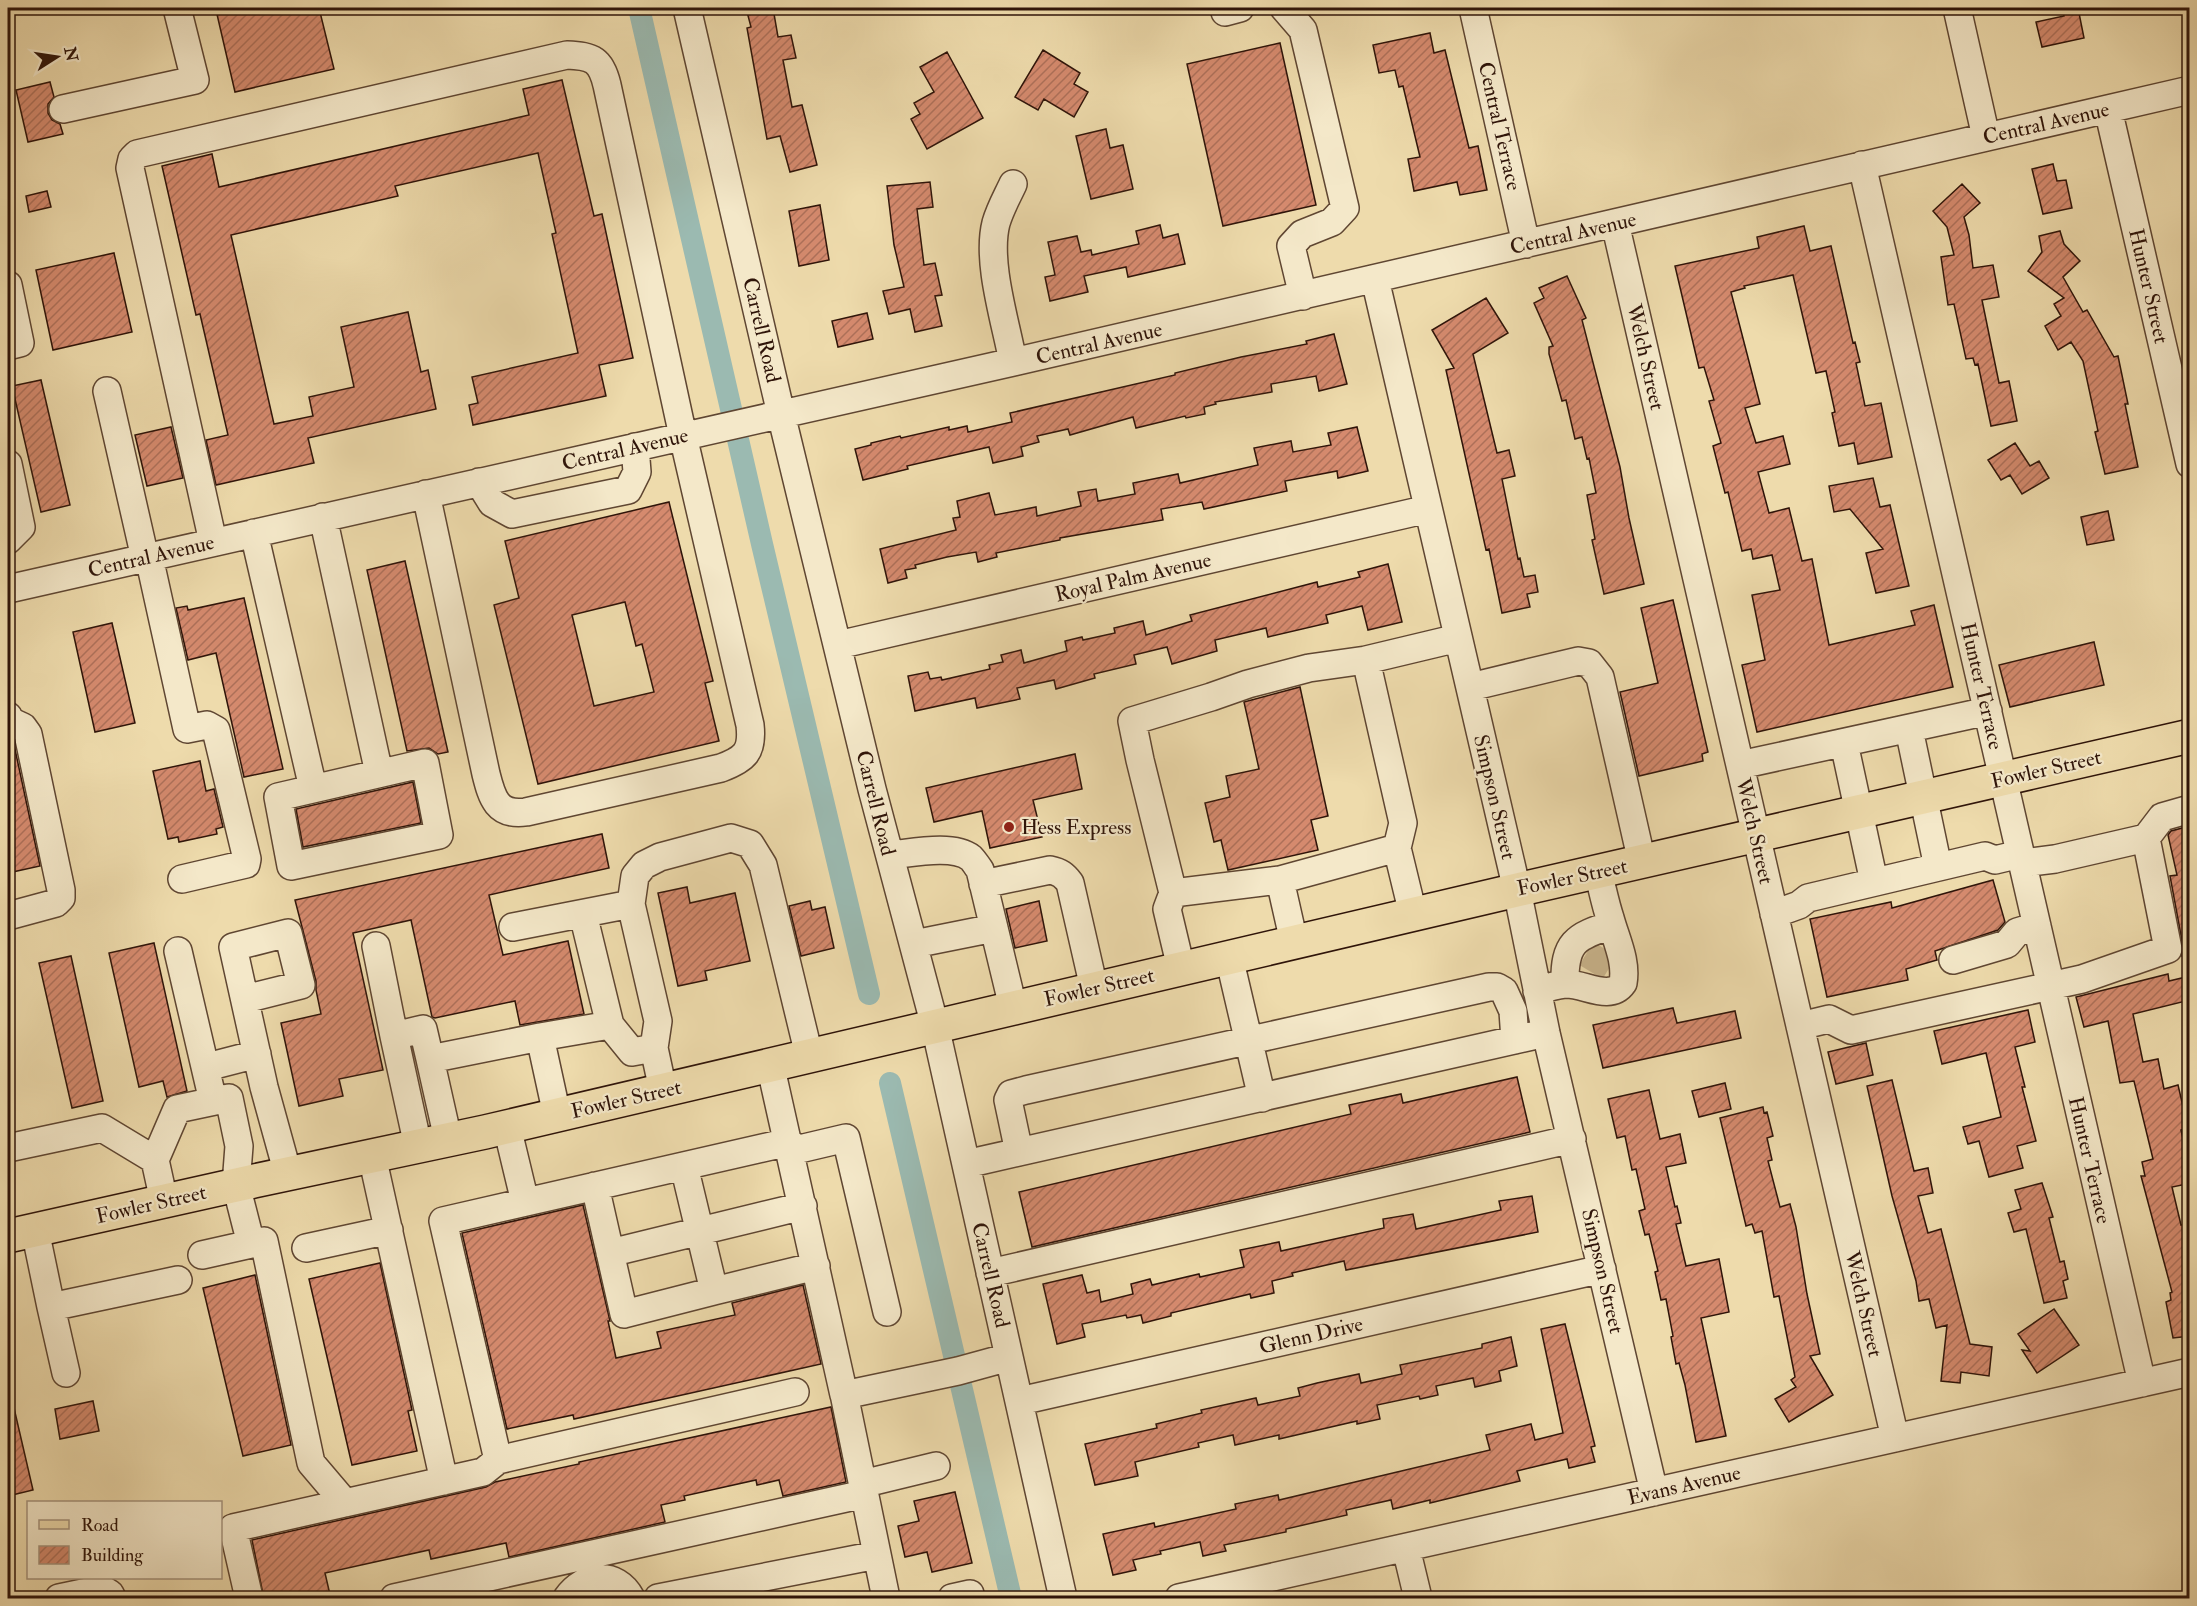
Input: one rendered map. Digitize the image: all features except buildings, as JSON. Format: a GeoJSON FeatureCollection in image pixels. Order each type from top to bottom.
{"type":"FeatureCollection","features":[{"type":"Feature","properties":{"kind":"main road","name":"Fowler Street"},"geometry":{"type":"LineString","coordinates":[[21,1233],[507,1127],[1094,988],[2190,736]]}},
{"type":"Feature","properties":{"kind":"street"},"geometry":{"type":"LineString","coordinates":[[63,109],[195,80],[177,8]]}},
{"type":"Feature","properties":{"kind":"street","name":"Carrell Road"},"geometry":{"type":"LineString","coordinates":[[687,8],[772,416],[838,645],[935,1026],[1063,1599]]}},
{"type":"Feature","properties":{"kind":"street"},"geometry":{"type":"LineString","coordinates":[[1284,8],[1303,30],[1345,208],[1332,222],[1302,234],[1291,246],[1303,296]]}},
{"type":"Feature","properties":{"kind":"street","name":"Central Terrace"},"geometry":{"type":"LineString","coordinates":[[1473,8],[1526,244]]}},
{"type":"Feature","properties":{"kind":"street"},"geometry":{"type":"LineString","coordinates":[[1957,8],[1986,136]]}},
{"type":"Feature","properties":{"kind":"street"},"geometry":{"type":"LineString","coordinates":[[213,542],[130,168],[132,159],[137,154],[567,55],[582,55],[595,60],[604,71],[683,436],[751,734],[749,749],[745,756],[730,765],[710,771],[526,812],[515,813],[502,809],[495,801],[486,774],[426,494]]}},
{"type":"Feature","properties":{"kind":"street","name":"Central Avenue"},"geometry":{"type":"LineString","coordinates":[[8,586],[323,518],[1013,362],[2190,90]]}},
{"type":"Feature","properties":{"kind":"street","name":"Hunter Street"},"geometry":{"type":"LineString","coordinates":[[2108,109],[2190,464]]}},
{"type":"Feature","properties":{"kind":"street","name":"Hunter Terrace"},"geometry":{"type":"LineString","coordinates":[[1862,165],[2142,1383]]}},
{"type":"Feature","properties":{"kind":"street"},"geometry":{"type":"LineString","coordinates":[[1013,184],[996,223],[994,251],[1013,362]]}},
{"type":"Feature","properties":{"kind":"street","name":"Welch Street"},"geometry":{"type":"LineString","coordinates":[[1615,223],[1895,1438]]}},
{"type":"Feature","properties":{"kind":"street","name":"Simpson Street"},"geometry":{"type":"LineString","coordinates":[[1375,279],[1517,890],[1546,1033],[1654,1492]]}},
{"type":"Feature","properties":{"kind":"street"},"geometry":{"type":"LineString","coordinates":[[8,285],[20,344],[8,346]]}},
{"type":"Feature","properties":{"kind":"street"},"geometry":{"type":"LineString","coordinates":[[106,391],[187,729],[207,725],[216,730],[247,859],[246,864],[182,879]]}},
{"type":"Feature","properties":{"kind":"street"},"geometry":{"type":"LineString","coordinates":[[479,482],[492,503],[512,514],[628,490],[637,472],[635,447]]}},
{"type":"Feature","properties":{"kind":"street"},"geometry":{"type":"LineString","coordinates":[[8,464],[21,527],[8,540]]}},
{"type":"Feature","properties":{"kind":"street","name":"Royal Palm Avenue"},"geometry":{"type":"LineString","coordinates":[[838,645],[1428,509]]}},
{"type":"Feature","properties":{"kind":"street"},"geometry":{"type":"LineString","coordinates":[[323,518],[379,773]]}},
{"type":"Feature","properties":{"kind":"street"},"geometry":{"type":"LineString","coordinates":[[254,533],[313,788]]}},
{"type":"Feature","properties":{"kind":"street"},"geometry":{"type":"LineString","coordinates":[[1181,968],[1167,909],[1173,893],[1132,721],[1248,684],[1310,668],[1366,660],[1458,638]]}},
{"type":"Feature","properties":{"kind":"street"},"geometry":{"type":"LineString","coordinates":[[1366,660],[1403,823],[1397,848],[1413,914]]}},
{"type":"Feature","properties":{"kind":"street"},"geometry":{"type":"LineString","coordinates":[[1470,687],[1578,661],[1589,663],[1600,677],[1642,862]]}},
{"type":"Feature","properties":{"kind":"street"},"geometry":{"type":"LineString","coordinates":[[1740,765],[1988,711]]}},
{"type":"Feature","properties":{"kind":"street"},"geometry":{"type":"LineString","coordinates":[[8,719],[23,727],[27,734],[62,890],[56,903],[8,916]]}},
{"type":"Feature","properties":{"kind":"street"},"geometry":{"type":"LineString","coordinates":[[1909,729],[1938,867]]}},
{"type":"Feature","properties":{"kind":"street"},"geometry":{"type":"LineString","coordinates":[[1844,743],[1874,882]]}},
{"type":"Feature","properties":{"kind":"street"},"geometry":{"type":"LineString","coordinates":[[425,763],[439,835],[291,866],[278,797],[379,773],[425,763]]}},
{"type":"Feature","properties":{"kind":"street"},"geometry":{"type":"LineString","coordinates":[[1774,914],[1799,905],[1808,898],[1984,856],[1995,860],[2055,858],[2146,838],[2162,818],[2190,809]]}},
{"type":"Feature","properties":{"kind":"street"},"geometry":{"type":"LineString","coordinates":[[663,1090],[654,1048],[658,1021],[631,904],[635,876],[644,865],[660,857],[731,838],[750,844],[763,865],[809,1055]]}},
{"type":"Feature","properties":{"kind":"street"},"geometry":{"type":"LineString","coordinates":[[1800,1026],[1829,1019],[1851,1030],[2082,979],[2179,948],[2146,838]]}},
{"type":"Feature","properties":{"kind":"street"},"geometry":{"type":"LineString","coordinates":[[1173,893],[1280,880],[1397,848]]}},
{"type":"Feature","properties":{"kind":"street"},"geometry":{"type":"LineString","coordinates":[[890,855],[947,850],[971,859],[980,870],[1013,1007]]}},
{"type":"Feature","properties":{"kind":"street"},"geometry":{"type":"LineString","coordinates":[[983,884],[1050,870],[1065,876],[1070,883],[1094,988]]}},
{"type":"Feature","properties":{"kind":"street"},"geometry":{"type":"LineString","coordinates":[[1598,872],[1610,936],[1623,960],[1625,974],[1623,983],[1614,991],[1605,992],[1579,980],[1564,964],[1575,942],[1586,933],[1610,936]]}},
{"type":"Feature","properties":{"kind":"street"},"geometry":{"type":"LineString","coordinates":[[1280,880],[1294,942]]}},
{"type":"Feature","properties":{"kind":"street"},"geometry":{"type":"LineString","coordinates":[[513,927],[631,904]]}},
{"type":"Feature","properties":{"kind":"street"},"geometry":{"type":"LineString","coordinates":[[583,914],[610,1025],[632,1052],[654,1048]]}},
{"type":"Feature","properties":{"kind":"street"},"geometry":{"type":"LineString","coordinates":[[1953,960],[2007,944],[2017,932],[2037,926]]}},
{"type":"Feature","properties":{"kind":"street"},"geometry":{"type":"LineString","coordinates":[[914,944],[994,928]]}},
{"type":"Feature","properties":{"kind":"street"},"geometry":{"type":"LineString","coordinates":[[376,946],[394,1036],[433,1143]]}},
{"type":"Feature","properties":{"kind":"street"},"geometry":{"type":"LineString","coordinates":[[178,951],[207,1067],[213,1101]]}},
{"type":"Feature","properties":{"kind":"street"},"geometry":{"type":"LineString","coordinates":[[1229,957],[1262,1098]]}},
{"type":"Feature","properties":{"kind":"street"},"geometry":{"type":"LineString","coordinates":[[1537,991],[1579,980]]}},
{"type":"Feature","properties":{"kind":"street"},"geometry":{"type":"LineString","coordinates":[[1019,1152],[1009,1108],[1008,1100],[1011,1094],[1489,987],[1497,987],[1504,991],[1513,1011],[1515,1040]]}},
{"type":"Feature","properties":{"kind":"street"},"geometry":{"type":"LineString","coordinates":[[245,999],[288,1174]]}},
{"type":"Feature","properties":{"kind":"street"},"geometry":{"type":"LineString","coordinates":[[430,1059],[610,1025]]}},
{"type":"Feature","properties":{"kind":"street"},"geometry":{"type":"LineString","coordinates":[[394,1036],[423,1029],[430,1059],[433,1143]]}},
{"type":"Feature","properties":{"kind":"street"},"geometry":{"type":"LineString","coordinates":[[966,1164],[1546,1033]]}},
{"type":"Feature","properties":{"kind":"street"},"geometry":{"type":"LineString","coordinates":[[540,1037],[557,1115]]}},
{"type":"Feature","properties":{"kind":"street"},"geometry":{"type":"LineString","coordinates":[[207,1067],[257,1054]]}},
{"type":"Feature","properties":{"kind":"street"},"geometry":{"type":"LineString","coordinates":[[770,1064],[844,1394],[886,1599]]}},
{"type":"Feature","properties":{"kind":"street"},"geometry":{"type":"LineString","coordinates":[[164,1201],[154,1160],[177,1109],[229,1098],[239,1146],[236,1185],[251,1244]]}},
{"type":"Feature","properties":{"kind":"street"},"geometry":{"type":"LineString","coordinates":[[507,1127],[525,1202]]}},
{"type":"Feature","properties":{"kind":"street"},"geometry":{"type":"LineString","coordinates":[[8,1148],[102,1128],[154,1160]]}},
{"type":"Feature","properties":{"kind":"street"},"geometry":{"type":"LineString","coordinates":[[498,1460],[443,1221],[684,1166],[846,1138],[887,1311]]}},
{"type":"Feature","properties":{"kind":"street"},"geometry":{"type":"LineString","coordinates":[[990,1273],[1572,1139]]}},
{"type":"Feature","properties":{"kind":"street"},"geometry":{"type":"LineString","coordinates":[[372,1156],[444,1481]]}},
{"type":"Feature","properties":{"kind":"street"},"geometry":{"type":"LineString","coordinates":[[684,1166],[714,1291]]}},
{"type":"Feature","properties":{"kind":"street"},"geometry":{"type":"LineString","coordinates":[[595,1186],[624,1314],[816,1266]]}},
{"type":"Feature","properties":{"kind":"street"},"geometry":{"type":"LineString","coordinates":[[610,1254],[803,1206]]}},
{"type":"Feature","properties":{"kind":"street"},"geometry":{"type":"LineString","coordinates":[[306,1248],[389,1230]]}},
{"type":"Feature","properties":{"kind":"street"},"geometry":{"type":"LineString","coordinates":[[21,1233],[51,1307],[66,1373]]}},
{"type":"Feature","properties":{"kind":"street"},"geometry":{"type":"LineString","coordinates":[[202,1255],[264,1240],[311,1463],[345,1503]]}},
{"type":"Feature","properties":{"kind":"street","name":"Glenn Drive"},"geometry":{"type":"LineString","coordinates":[[1020,1401],[1602,1269]]}},
{"type":"Feature","properties":{"kind":"street"},"geometry":{"type":"LineString","coordinates":[[51,1307],[178,1280]]}},
{"type":"Feature","properties":{"kind":"street"},"geometry":{"type":"LineString","coordinates":[[844,1394],[958,1371],[1010,1357]]}},
{"type":"Feature","properties":{"kind":"street","name":"Evans Avenue"},"geometry":{"type":"LineString","coordinates":[[1179,1599],[2190,1372]]}},
{"type":"Feature","properties":{"kind":"street"},"geometry":{"type":"LineString","coordinates":[[249,1599],[233,1528],[483,1472],[498,1460],[795,1392]]}},
{"type":"Feature","properties":{"kind":"street"},"geometry":{"type":"LineString","coordinates":[[394,1599],[590,1567],[936,1466]]}},
{"type":"Feature","properties":{"kind":"street"},"geometry":{"type":"LineString","coordinates":[[1406,1548],[1418,1599]]}},
{"type":"Feature","properties":{"kind":"street"},"geometry":{"type":"LineString","coordinates":[[658,1599],[877,1555]]}},
{"type":"Feature","properties":{"kind":"street"},"geometry":{"type":"LineString","coordinates":[[567,1599],[575,1588],[585,1581],[590,1567]]}},
{"type":"Feature","properties":{"kind":"street"},"geometry":{"type":"LineString","coordinates":[[590,1567],[620,1584],[631,1599]]}},
{"type":"Feature","properties":{"kind":"street"},"geometry":{"type":"LineString","coordinates":[[59,1599],[102,1588],[110,1594],[112,1599]]}},
{"type":"Feature","properties":{"kind":"waterway"},"geometry":{"type":"LineString","coordinates":[[639,8],[762,544],[869,994]]}},
{"type":"Feature","properties":{"kind":"waterway"},"geometry":{"type":"LineString","coordinates":[[890,1083],[1011,1598]]}},
{"type":"Feature","properties":{"kind":"tunnel"},"geometry":{"type":"LineString","coordinates":[[1591,972],[1605,949]]}},
{"type":"Feature","properties":{"kind":"place","name":"Hess Express"},"geometry":{"type":"Point","coordinates":[1009,827]}}]}
